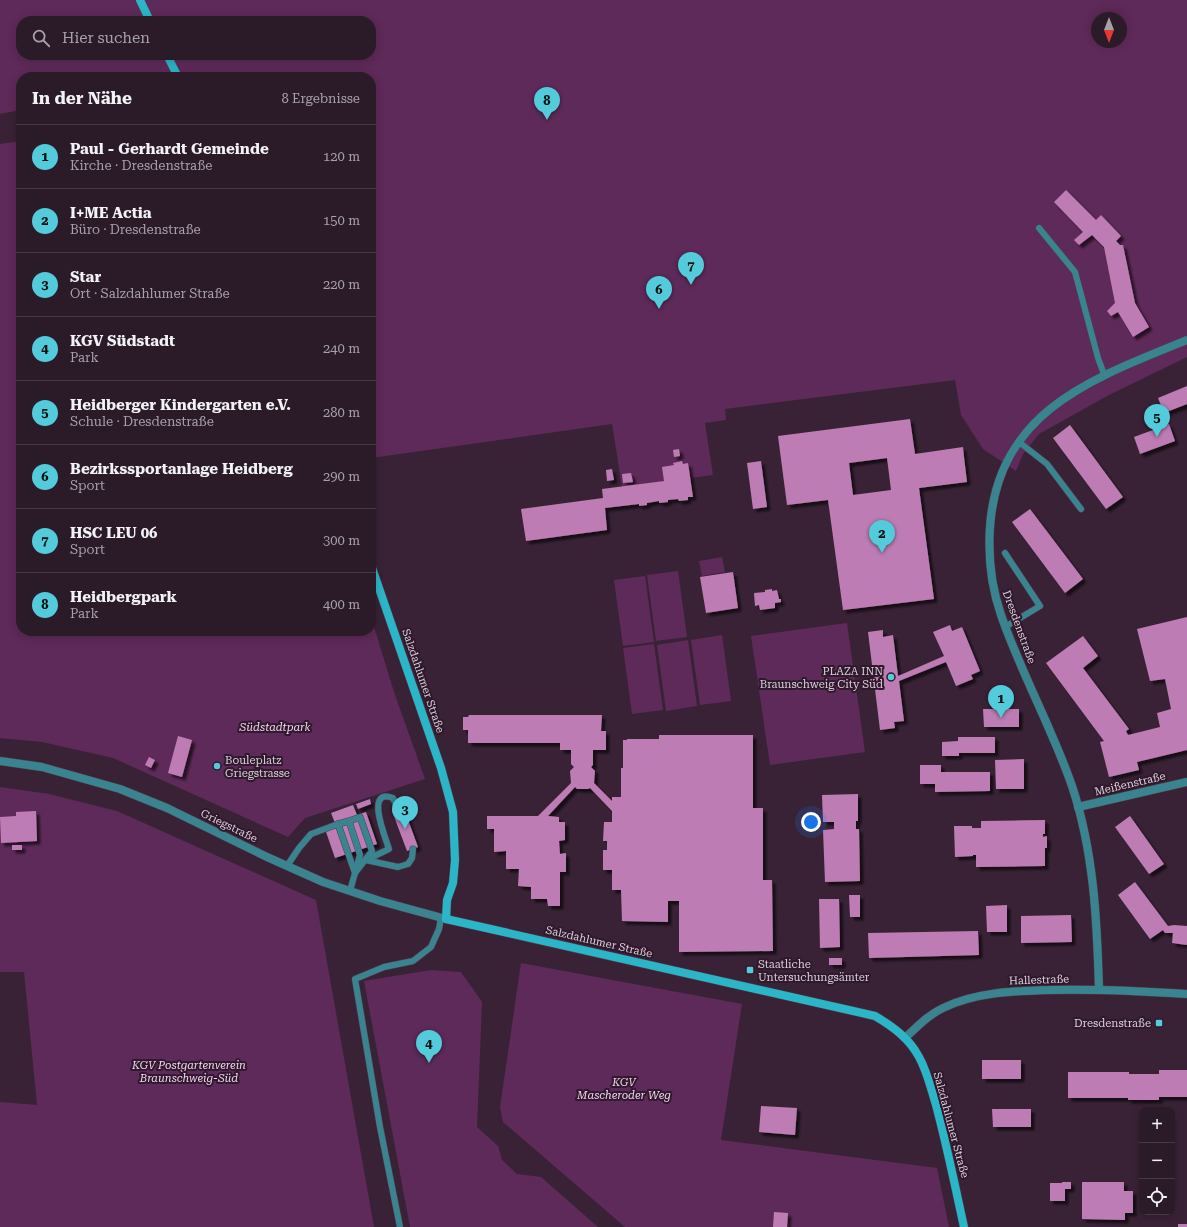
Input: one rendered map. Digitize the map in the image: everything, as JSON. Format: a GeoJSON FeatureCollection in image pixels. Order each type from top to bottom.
{"type":"FeatureCollection","features":[{"type":"Feature","properties":{"kind":"main road"},"geometry":{"type":"LineString","coordinates":[[140,0],[148,16]]}},
{"type":"Feature","properties":{"kind":"main road"},"geometry":{"type":"LineString","coordinates":[[170,60],[176,72]]}},
{"type":"Feature","properties":{"kind":"main road","name":"Salzdahlumer Straße"},"geometry":{"type":"LineString","coordinates":[[376,580],[441,768],[453,812],[455,860],[453,883],[443,918],[875,1016],[890,1025],[905,1038],[919,1056],[928,1079],[945,1138],[964,1227]]}},
{"type":"Feature","properties":{"kind":"street","name":"Dresdenstraße"},"geometry":{"type":"LineString","coordinates":[[1099,989],[1094,890],[1088,849],[1072,786],[1049,728],[1005,627],[995,597],[989,552],[992,503],[1001,473],[1019,442],[1033,424],[1051,407],[1082,386],[1104,374],[1187,340]]}},
{"type":"Feature","properties":{"kind":"street","name":"Griegstraße"},"geometry":{"type":"LineString","coordinates":[[0,762],[42,767],[120,789],[167,808],[323,882],[443,918]]}},
{"type":"Feature","properties":{"kind":"street","name":"Meißenstraße"},"geometry":{"type":"LineString","coordinates":[[1078,807],[1187,782]]}},
{"type":"Feature","properties":{"kind":"street","name":"Hallestraße"},"geometry":{"type":"LineString","coordinates":[[905,1038],[932,1014],[944,1007],[968,999],[1004,992],[1099,989],[1187,994]]}},
{"type":"Feature","properties":{"kind":"lane"},"geometry":{"type":"LineString","coordinates":[[1039,228],[1075,272],[1098,358],[1104,374]]}},
{"type":"Feature","properties":{"kind":"lane"},"geometry":{"type":"LineString","coordinates":[[1019,442],[1047,464],[1081,509]]}},
{"type":"Feature","properties":{"kind":"lane"},"geometry":{"type":"LineString","coordinates":[[1005,553],[1040,606],[1005,627]]}},
{"type":"Feature","properties":{"kind":"lane"},"geometry":{"type":"LineString","coordinates":[[366,860],[389,849],[378,813],[378,804],[381,799],[383,797],[394,798],[398,808]]}},
{"type":"Feature","properties":{"kind":"lane"},"geometry":{"type":"LineString","coordinates":[[287,866],[311,834],[360,817],[372,851],[355,873]]}},
{"type":"Feature","properties":{"kind":"lane"},"geometry":{"type":"LineString","coordinates":[[349,821],[360,855],[350,891]]}},
{"type":"Feature","properties":{"kind":"lane"},"geometry":{"type":"LineString","coordinates":[[338,824],[355,873]]}},
{"type":"Feature","properties":{"kind":"lane"},"geometry":{"type":"LineString","coordinates":[[366,860],[398,867],[408,864],[412,858],[412,849]]}},
{"type":"Feature","properties":{"kind":"lane"},"geometry":{"type":"LineString","coordinates":[[400,1227],[380,1128],[355,979],[384,966],[413,961],[431,946],[443,918]]}},
{"type":"Feature","properties":{"kind":"green space"},"geometry":{"type":"Polygon","coordinates":[[[0,0],[1187,0],[1187,357],[1107,396],[1039,434],[1023,454],[1016,471],[983,449],[961,415],[955,380],[725,409],[726,420],[705,423],[713,475],[622,487],[612,424],[376,457],[376,72],[16,72],[16,111],[0,114],[0,0]]]}},
{"type":"Feature","properties":{"kind":"green space","name":"Südstadtpark"},"geometry":{"type":"Polygon","coordinates":[[[16,142],[16,636],[376,636],[376,633],[394,692],[425,779],[305,818],[288,837],[113,758],[42,742],[0,738],[0,144],[16,142]]]}},
{"type":"Feature","properties":{"kind":"green space"},"geometry":{"type":"Polygon","coordinates":[[[722,557],[725,572],[702,576],[699,561],[722,557]]]}},
{"type":"Feature","properties":{"kind":"green space"},"geometry":{"type":"Polygon","coordinates":[[[678,571],[687,637],[656,641],[647,575],[678,571]]]}},
{"type":"Feature","properties":{"kind":"green space"},"geometry":{"type":"Polygon","coordinates":[[[645,576],[654,642],[623,646],[614,580],[645,576]]]}},
{"type":"Feature","properties":{"kind":"green space"},"geometry":{"type":"Polygon","coordinates":[[[847,623],[865,752],[770,765],[751,636],[847,623]]]}},
{"type":"Feature","properties":{"kind":"green space"},"geometry":{"type":"Polygon","coordinates":[[[722,635],[731,701],[700,705],[691,640],[722,635]]]}},
{"type":"Feature","properties":{"kind":"green space"},"geometry":{"type":"Polygon","coordinates":[[[688,640],[697,706],[666,711],[657,645],[688,640]]]}},
{"type":"Feature","properties":{"kind":"green space"},"geometry":{"type":"Polygon","coordinates":[[[654,644],[663,710],[632,714],[623,648],[654,644]]]}},
{"type":"Feature","properties":{"kind":"green space","name":"KGV Postgartenverein Braunschweig-Süd"},"geometry":{"type":"Polygon","coordinates":[[[0,787],[49,794],[117,811],[316,900],[374,1227],[0,1227],[0,1102],[37,1105],[24,972],[0,972],[0,787]]]}},
{"type":"Feature","properties":{"kind":"green space","name":"KGV Mascheroder Weg"},"geometry":{"type":"Polygon","coordinates":[[[521,963],[742,1004],[721,1140],[937,1168],[949,1227],[625,1227],[503,1122],[500,1107],[521,963]]]}},
{"type":"Feature","properties":{"kind":"green space"},"geometry":{"type":"Polygon","coordinates":[[[431,970],[461,972],[482,1002],[477,1127],[498,1146],[502,1160],[517,1174],[541,1177],[598,1227],[410,1227],[364,981],[431,970]]]}},
{"type":"Feature","properties":{"kind":"building"},"geometry":{"type":"Polygon","coordinates":[[[1066,190],[1096,220],[1101,215],[1121,236],[1116,241],[1120,245],[1123,245],[1135,303],[1149,327],[1133,337],[1118,312],[1111,316],[1107,311],[1115,303],[1104,247],[1092,235],[1079,245],[1074,240],[1083,232],[1054,202],[1066,190]]]}},
{"type":"Feature","properties":{"kind":"building"},"geometry":{"type":"Polygon","coordinates":[[[1187,386],[1187,404],[1164,413],[1158,398],[1187,386]]]}},
{"type":"Feature","properties":{"kind":"building"},"geometry":{"type":"Polygon","coordinates":[[[910,419],[915,454],[963,447],[967,482],[919,488],[934,599],[843,610],[828,500],[787,505],[778,436],[910,419]],[[887,458],[849,463],[853,495],[891,490],[887,458]]]}},
{"type":"Feature","properties":{"kind":"building"},"geometry":{"type":"Polygon","coordinates":[[[1169,424],[1175,441],[1140,454],[1134,437],[1169,424]]]}},
{"type":"Feature","properties":{"kind":"building"},"geometry":{"type":"Polygon","coordinates":[[[1070,425],[1123,497],[1106,509],[1053,438],[1070,425]]]}},
{"type":"Feature","properties":{"kind":"building"},"geometry":{"type":"Polygon","coordinates":[[[679,449],[680,456],[674,457],[673,450],[679,449]]]}},
{"type":"Feature","properties":{"kind":"building"},"geometry":{"type":"Polygon","coordinates":[[[682,461],[683,464],[688,463],[693,497],[688,497],[688,500],[679,501],[678,499],[668,500],[668,502],[659,503],[659,501],[647,503],[647,505],[639,506],[639,504],[605,508],[607,530],[526,541],[521,509],[603,498],[602,489],[664,481],[662,467],[674,465],[673,463],[682,461]]]}},
{"type":"Feature","properties":{"kind":"building"},"geometry":{"type":"Polygon","coordinates":[[[761,461],[767,507],[753,509],[747,463],[761,461]]]}},
{"type":"Feature","properties":{"kind":"building"},"geometry":{"type":"Polygon","coordinates":[[[612,469],[614,480],[607,481],[606,470],[612,469]]]}},
{"type":"Feature","properties":{"kind":"building"},"geometry":{"type":"Polygon","coordinates":[[[631,473],[633,482],[623,483],[622,474],[631,473]]]}},
{"type":"Feature","properties":{"kind":"building"},"geometry":{"type":"Polygon","coordinates":[[[1030,509],[1083,579],[1065,593],[1012,522],[1030,509]]]}},
{"type":"Feature","properties":{"kind":"building"},"geometry":{"type":"Polygon","coordinates":[[[733,572],[738,608],[706,613],[700,577],[733,572]]]}},
{"type":"Feature","properties":{"kind":"building"},"geometry":{"type":"Polygon","coordinates":[[[772,589],[772,591],[777,590],[781,602],[775,603],[775,608],[760,610],[759,605],[755,606],[754,593],[765,592],[765,590],[772,589]]]}},
{"type":"Feature","properties":{"kind":"building"},"geometry":{"type":"Polygon","coordinates":[[[1187,617],[1187,750],[1137,762],[1139,770],[1109,777],[1100,742],[1104,741],[1046,663],[1083,636],[1098,656],[1083,668],[1129,729],[1126,731],[1128,735],[1160,727],[1157,713],[1171,709],[1165,679],[1150,681],[1137,629],[1187,617]]]}},
{"type":"Feature","properties":{"kind":"building","name":"PLAZA INN Braunschweig City Süd"},"geometry":{"type":"Polygon","coordinates":[[[950,625],[952,631],[962,627],[980,671],[971,675],[973,679],[956,686],[946,662],[899,681],[904,721],[894,722],[895,728],[880,730],[868,632],[883,630],[883,637],[893,635],[898,676],[944,656],[933,632],[950,625]]]}},
{"type":"Feature","properties":{"kind":"building"},"geometry":{"type":"Polygon","coordinates":[[[983,709],[1019,709],[1019,727],[984,727],[983,709]]]}},
{"type":"Feature","properties":{"kind":"building"},"geometry":{"type":"Polygon","coordinates":[[[469,715],[602,715],[601,731],[606,731],[606,750],[593,750],[593,765],[591,767],[595,771],[594,783],[612,801],[612,797],[621,797],[623,740],[659,739],[659,735],[753,735],[753,808],[763,808],[763,880],[772,880],[773,951],[679,952],[679,901],[668,901],[668,922],[622,921],[621,890],[612,890],[612,870],[603,870],[603,850],[607,850],[607,841],[603,841],[604,822],[612,822],[612,811],[590,788],[577,789],[575,787],[548,816],[559,817],[559,822],[565,822],[565,840],[559,841],[560,854],[566,853],[566,872],[560,872],[560,906],[548,906],[547,899],[531,899],[531,887],[518,886],[519,869],[506,869],[506,851],[494,852],[494,829],[487,829],[487,816],[538,816],[571,783],[570,771],[574,767],[571,764],[571,750],[560,750],[560,743],[468,743],[468,730],[463,730],[463,717],[468,717],[469,715]]]}},
{"type":"Feature","properties":{"kind":"building"},"geometry":{"type":"Polygon","coordinates":[[[178,736],[192,740],[182,777],[168,773],[178,736]]]}},
{"type":"Feature","properties":{"kind":"building"},"geometry":{"type":"Polygon","coordinates":[[[958,737],[995,737],[995,753],[959,753],[959,756],[942,756],[942,742],[958,741],[958,737]]]}},
{"type":"Feature","properties":{"kind":"building"},"geometry":{"type":"Polygon","coordinates":[[[149,757],[155,760],[151,768],[145,765],[149,757]]]}},
{"type":"Feature","properties":{"kind":"building"},"geometry":{"type":"Polygon","coordinates":[[[1024,759],[1024,789],[996,789],[995,760],[1024,759]]]}},
{"type":"Feature","properties":{"kind":"building"},"geometry":{"type":"Polygon","coordinates":[[[920,765],[941,765],[941,772],[990,772],[990,791],[935,792],[935,784],[920,784],[920,765]]]}},
{"type":"Feature","properties":{"kind":"building"},"geometry":{"type":"Polygon","coordinates":[[[858,794],[858,821],[856,821],[856,829],[859,829],[860,881],[825,882],[823,830],[834,829],[834,822],[823,822],[822,795],[858,794]]]}},
{"type":"Feature","properties":{"kind":"building"},"geometry":{"type":"Polygon","coordinates":[[[370,799],[371,804],[358,809],[356,804],[370,799]]]}},
{"type":"Feature","properties":{"kind":"building"},"geometry":{"type":"Polygon","coordinates":[[[353,805],[357,815],[366,812],[377,844],[335,858],[324,826],[335,823],[331,813],[353,805]]]}},
{"type":"Feature","properties":{"kind":"building"},"geometry":{"type":"Polygon","coordinates":[[[403,806],[418,847],[407,851],[392,811],[403,806]]]}},
{"type":"Feature","properties":{"kind":"building"},"geometry":{"type":"Polygon","coordinates":[[[36,811],[37,841],[1,843],[0,817],[16,816],[16,812],[36,811]]]}},
{"type":"Feature","properties":{"kind":"building"},"geometry":{"type":"Polygon","coordinates":[[[1130,816],[1164,864],[1149,874],[1115,827],[1130,816]]]}},
{"type":"Feature","properties":{"kind":"building"},"geometry":{"type":"Polygon","coordinates":[[[1045,820],[1045,834],[1043,834],[1043,837],[1047,836],[1047,848],[1045,848],[1045,866],[976,867],[976,855],[955,857],[954,826],[972,826],[972,828],[981,828],[981,821],[1045,820]]]}},
{"type":"Feature","properties":{"kind":"building"},"geometry":{"type":"Polygon","coordinates":[[[12,845],[22,845],[22,850],[12,850],[12,845]]]}},
{"type":"Feature","properties":{"kind":"building"},"geometry":{"type":"Polygon","coordinates":[[[1135,882],[1168,926],[1187,926],[1187,945],[1172,943],[1173,933],[1165,933],[1163,930],[1150,939],[1118,895],[1135,882]]]}},
{"type":"Feature","properties":{"kind":"building"},"geometry":{"type":"Polygon","coordinates":[[[849,895],[860,895],[860,917],[850,917],[849,895]]]}},
{"type":"Feature","properties":{"kind":"building"},"geometry":{"type":"Polygon","coordinates":[[[819,899],[839,899],[840,947],[820,948],[819,899]]]}},
{"type":"Feature","properties":{"kind":"building"},"geometry":{"type":"Polygon","coordinates":[[[1007,905],[1007,932],[987,932],[986,906],[1007,905]]]}},
{"type":"Feature","properties":{"kind":"building"},"geometry":{"type":"Polygon","coordinates":[[[1071,915],[1072,942],[1021,943],[1021,916],[1071,915]]]}},
{"type":"Feature","properties":{"kind":"building"},"geometry":{"type":"Polygon","coordinates":[[[978,931],[979,955],[869,958],[868,933],[978,931]]]}},
{"type":"Feature","properties":{"kind":"building"},"geometry":{"type":"Polygon","coordinates":[[[829,958],[842,958],[842,965],[829,965],[829,958]]]}},
{"type":"Feature","properties":{"kind":"building"},"geometry":{"type":"Polygon","coordinates":[[[982,1060],[1021,1060],[1021,1079],[982,1079],[982,1060]]]}},
{"type":"Feature","properties":{"kind":"building"},"geometry":{"type":"Polygon","coordinates":[[[1159,1070],[1187,1070],[1187,1097],[1159,1097],[1159,1100],[1128,1100],[1128,1098],[1068,1098],[1068,1072],[1129,1072],[1129,1074],[1159,1074],[1159,1070]]]}},
{"type":"Feature","properties":{"kind":"building"},"geometry":{"type":"Polygon","coordinates":[[[761,1106],[797,1108],[795,1135],[759,1132],[761,1106]]]}},
{"type":"Feature","properties":{"kind":"building"},"geometry":{"type":"Polygon","coordinates":[[[992,1109],[1031,1109],[1031,1127],[993,1127],[992,1109]]]}},
{"type":"Feature","properties":{"kind":"building"},"geometry":{"type":"Polygon","coordinates":[[[1071,1182],[1071,1189],[1065,1189],[1065,1201],[1050,1201],[1050,1183],[1071,1182]]]}},
{"type":"Feature","properties":{"kind":"building"},"geometry":{"type":"Polygon","coordinates":[[[1082,1182],[1124,1182],[1124,1191],[1133,1191],[1133,1213],[1125,1213],[1125,1220],[1082,1219],[1082,1182]]]}},
{"type":"Feature","properties":{"kind":"building"},"geometry":{"type":"Polygon","coordinates":[[[774,1212],[788,1213],[787,1227],[773,1227],[774,1212]]]}},
{"type":"Feature","properties":{"kind":"building"},"geometry":{"type":"Polygon","coordinates":[[[1178,1224],[1187,1224],[1187,1227],[1178,1227],[1178,1224]]]}},
{"type":"Feature","properties":{"kind":"place","name":"Heidbergpark"},"geometry":{"type":"Point","coordinates":[547,120]}},
{"type":"Feature","properties":{"kind":"place","name":"HSC LEU 06"},"geometry":{"type":"Point","coordinates":[691,285]}},
{"type":"Feature","properties":{"kind":"place","name":"Bezirkssportanlage Heidberg"},"geometry":{"type":"Point","coordinates":[659,309]}},
{"type":"Feature","properties":{"kind":"place","name":"Heidberger Kindergarten e.V."},"geometry":{"type":"Point","coordinates":[1157,437]}},
{"type":"Feature","properties":{"kind":"place","name":"I+ME Actia"},"geometry":{"type":"Point","coordinates":[882,553]}},
{"type":"Feature","properties":{"kind":"place","name":"PLAZA INN Braunschweig City Süd"},"geometry":{"type":"Point","coordinates":[891,677]}},
{"type":"Feature","properties":{"kind":"place","name":"Paul - Gerhardt Gemeinde"},"geometry":{"type":"Point","coordinates":[1001,718]}},
{"type":"Feature","properties":{"kind":"place","name":"Bouleplatz Griegstrasse"},"geometry":{"type":"Point","coordinates":[217,766]}},
{"type":"Feature","properties":{"kind":"place","name":"Star"},"geometry":{"type":"Point","coordinates":[405,829]}},
{"type":"Feature","properties":{"kind":"place","name":"Staatliche Untersuchungsämter"},"geometry":{"type":"Point","coordinates":[750,970]}},
{"type":"Feature","properties":{"kind":"place","name":"Dresdenstraße"},"geometry":{"type":"Point","coordinates":[1159,1023]}},
{"type":"Feature","properties":{"kind":"place","name":"KGV Südstadt"},"geometry":{"type":"Point","coordinates":[429,1063]}}]}
